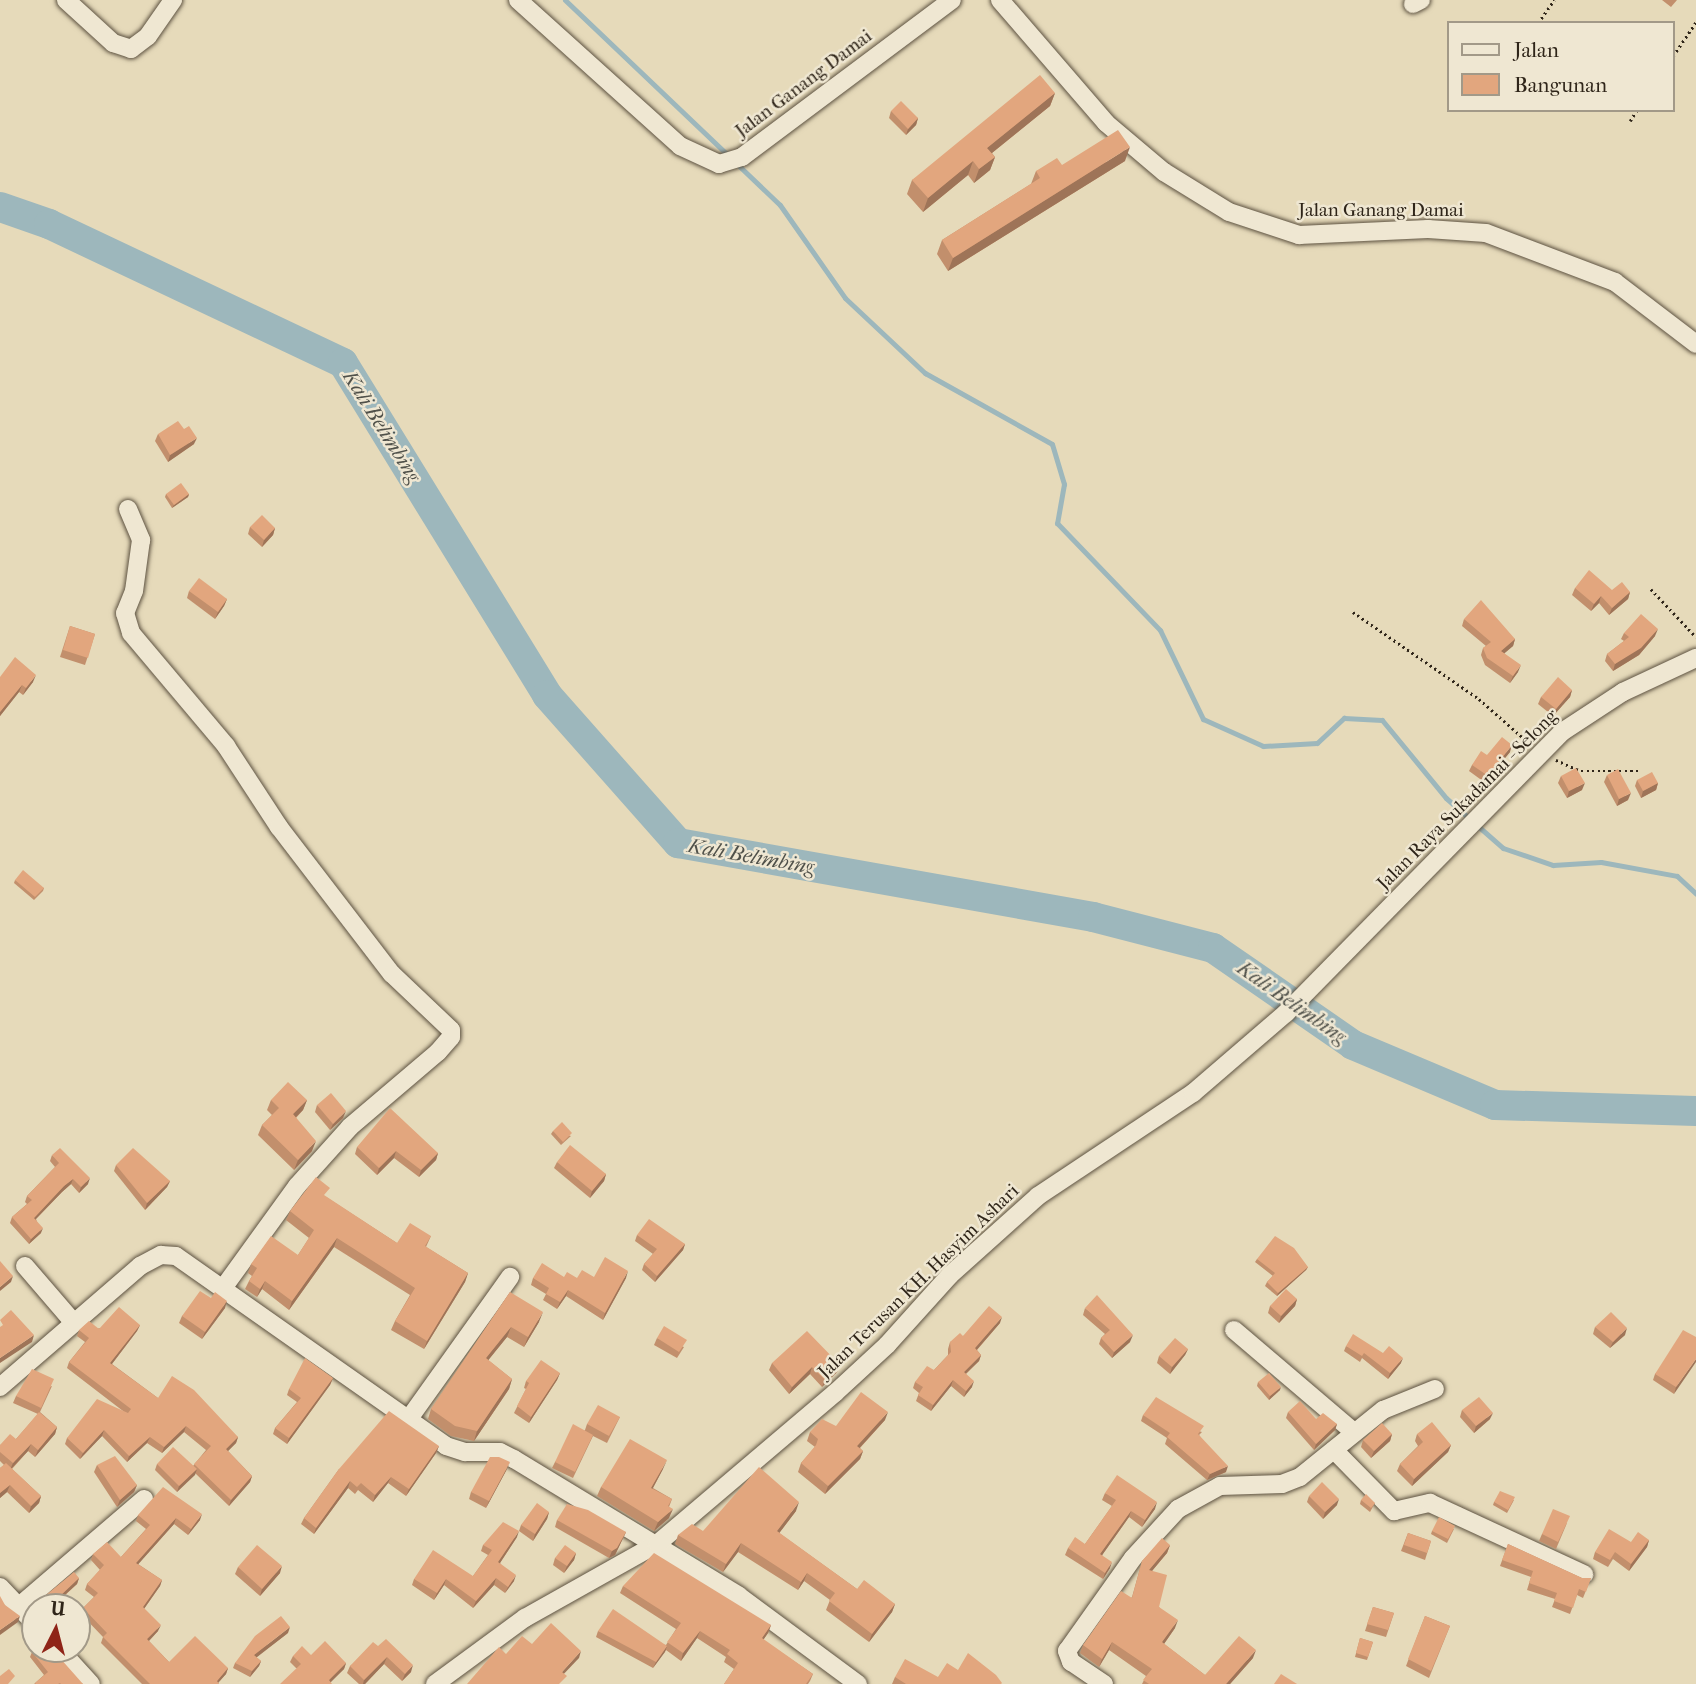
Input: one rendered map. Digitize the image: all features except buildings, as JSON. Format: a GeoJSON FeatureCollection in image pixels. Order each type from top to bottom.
{"type":"FeatureCollection","features":[{"type":"Feature","properties":{"kind":"street"},"geometry":{"type":"LineString","coordinates":[[66,0],[113,43],[131,49],[148,36],[173,0]]}},
{"type":"Feature","properties":{"kind":"street","name":"Jalan Ganang Damai"},"geometry":{"type":"LineString","coordinates":[[518,0],[680,145],[719,164],[742,157],[952,0]]}},
{"type":"Feature","properties":{"kind":"street","name":"Jalan Ganang Damai"},"geometry":{"type":"LineString","coordinates":[[1000,0],[1106,123],[1164,172],[1229,212],[1299,235],[1428,229],[1486,233],[1615,282],[1696,344]]}},
{"type":"Feature","properties":{"kind":"street"},"geometry":{"type":"LineString","coordinates":[[128,509],[141,540],[134,591],[125,612],[131,633],[226,746],[279,827],[385,965],[451,1030],[451,1037],[438,1052],[350,1127],[297,1186],[224,1287]]}},
{"type":"Feature","properties":{"kind":"street","name":"Jalan Raya Sukadamai - Selong"},"geometry":{"type":"LineString","coordinates":[[1291,1009],[1541,750],[1592,709],[1696,658]]}},
{"type":"Feature","properties":{"kind":"street","name":"Jalan Terusan KH. Hasyim Ashari"},"geometry":{"type":"LineString","coordinates":[[435,1684],[525,1618],[657,1545],[835,1393],[887,1345],[950,1275],[1038,1196],[1193,1093],[1291,1009]]}},
{"type":"Feature","properties":{"kind":"street"},"geometry":{"type":"LineString","coordinates":[[0,1387],[140,1266],[162,1255],[182,1258],[408,1420],[455,1450],[506,1455],[739,1596],[858,1684]]}},
{"type":"Feature","properties":{"kind":"street"},"geometry":{"type":"LineString","coordinates":[[25,1266],[74,1323]]}},
{"type":"Feature","properties":{"kind":"street"},"geometry":{"type":"LineString","coordinates":[[408,1420],[510,1277]]}},
{"type":"Feature","properties":{"kind":"street"},"geometry":{"type":"LineString","coordinates":[[1234,1329],[1354,1432]]}},
{"type":"Feature","properties":{"kind":"street"},"geometry":{"type":"LineString","coordinates":[[1104,1684],[1071,1662],[1067,1650],[1133,1558],[1178,1510],[1220,1486],[1290,1482],[1396,1402],[1435,1389]]}},
{"type":"Feature","properties":{"kind":"street"},"geometry":{"type":"LineString","coordinates":[[1334,1450],[1394,1511],[1430,1503],[1584,1574]]}},
{"type":"Feature","properties":{"kind":"street"},"geometry":{"type":"LineString","coordinates":[[18,1607],[144,1499]]}},
{"type":"Feature","properties":{"kind":"street"},"geometry":{"type":"LineString","coordinates":[[0,1587],[21,1610]]}},
{"type":"Feature","properties":{"kind":"street"},"geometry":{"type":"LineString","coordinates":[[71,1663],[91,1684]]}},
{"type":"Feature","properties":{"kind":"path"},"geometry":{"type":"LineString","coordinates":[[1539,21],[1554,0]]}},
{"type":"Feature","properties":{"kind":"path"},"geometry":{"type":"LineString","coordinates":[[1675,53],[1696,22]]}},
{"type":"Feature","properties":{"kind":"path"},"geometry":{"type":"LineString","coordinates":[[1630,121],[1636,112]]}},
{"type":"Feature","properties":{"kind":"path"},"geometry":{"type":"LineString","coordinates":[[1651,589],[1696,637]]}},
{"type":"Feature","properties":{"kind":"path"},"geometry":{"type":"LineString","coordinates":[[1353,612],[1479,699],[1562,765],[1581,771],[1642,771]]}},
{"type":"Feature","properties":{"kind":"waterway"},"geometry":{"type":"LineString","coordinates":[[565,0],[730,157]]}},
{"type":"Feature","properties":{"kind":"waterway"},"geometry":{"type":"LineString","coordinates":[[737,164],[780,205],[845,298],[925,373],[1052,444],[1064,484],[1057,523],[1160,630],[1203,719],[1263,746],[1317,743],[1344,718],[1382,720],[1446,798],[1503,848],[1553,865],[1601,862],[1677,876],[1696,894]]}},
{"type":"Feature","properties":{"kind":"waterway","name":"Kali Belimbing"},"geometry":{"type":"LineString","coordinates":[[0,207],[49,224],[343,363],[547,695],[678,843],[1093,917],[1213,948],[1353,1045],[1495,1105],[1696,1111]]}}]}
